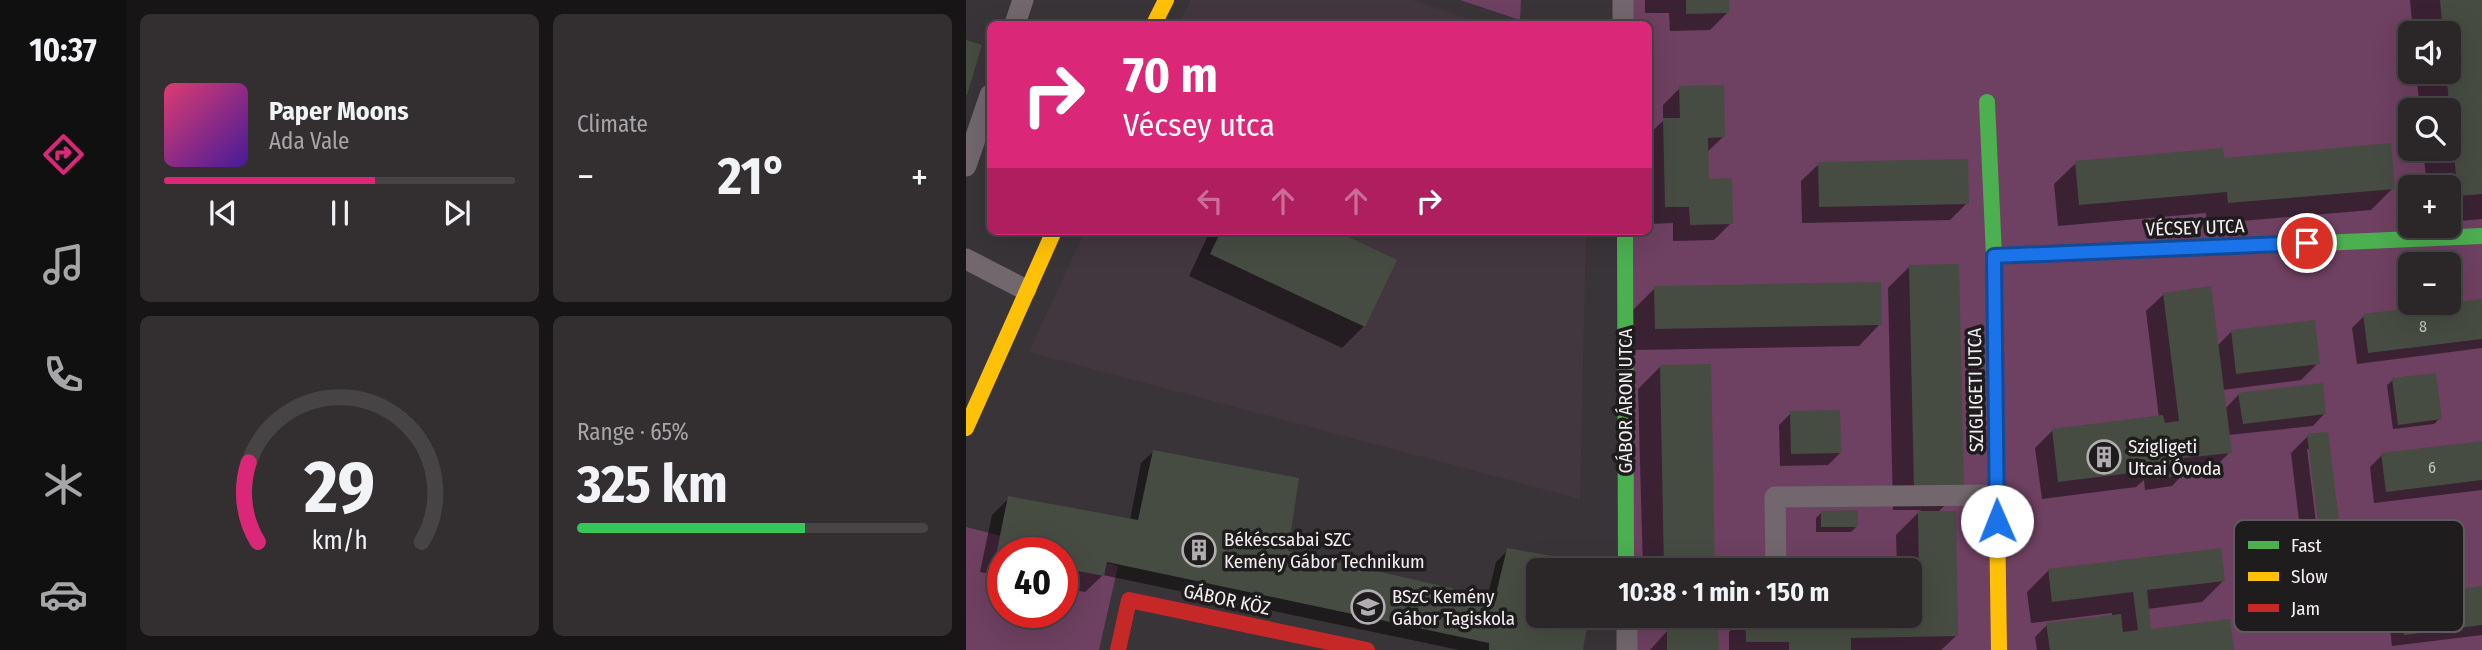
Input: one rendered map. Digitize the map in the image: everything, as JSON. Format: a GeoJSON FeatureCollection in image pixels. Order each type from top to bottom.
{"type":"FeatureCollection","features":[{"type":"Feature","properties":{"kind":"street"},"geometry":{"type":"LineString","coordinates":[[1016,21],[1023,0]]}},
{"type":"Feature","properties":{"kind":"street"},"geometry":{"type":"LineString","coordinates":[[1156,21],[1166,0]]}},
{"type":"Feature","properties":{"kind":"street"},"geometry":{"type":"LineString","coordinates":[[1623,0],[1623,21]]}},
{"type":"Feature","properties":{"kind":"street","name":"SZIGLIGETI UTCA"},"geometry":{"type":"LineString","coordinates":[[1987,102],[1994,256],[1999,650]]}},
{"type":"Feature","properties":{"kind":"street"},"geometry":{"type":"LineString","coordinates":[[966,166],[987,104]]}},
{"type":"Feature","properties":{"kind":"street"},"geometry":{"type":"LineString","coordinates":[[966,428],[1052,235]]}},
{"type":"Feature","properties":{"kind":"street","name":"GÁBOR ÁRON UTCA"},"geometry":{"type":"LineString","coordinates":[[1625,235],[1626,558]]}},
{"type":"Feature","properties":{"kind":"street","name":"VÉCSEY UTCA"},"geometry":{"type":"LineString","coordinates":[[1994,256],[2482,236]]}},
{"type":"Feature","properties":{"kind":"street"},"geometry":{"type":"LineString","coordinates":[[966,259],[1026,290]]}},
{"type":"Feature","properties":{"kind":"street"},"geometry":{"type":"LineString","coordinates":[[1776,558],[1775,497],[1997,495]]}},
{"type":"Feature","properties":{"kind":"street","name":"GÁBOR KÖZ"},"geometry":{"type":"LineString","coordinates":[[1118,650],[1129,600],[1367,650]]}},
{"type":"Feature","properties":{"kind":"street"},"geometry":{"type":"LineString","coordinates":[[1627,628],[1627,650]]}},
{"type":"Feature","properties":{"kind":"shaded area"},"geometry":{"type":"Polygon","coordinates":[[[1191,0],[1412,0],[1475,21],[1180,21],[1191,0]]]}},
{"type":"Feature","properties":{"kind":"shaded area"},"geometry":{"type":"Polygon","coordinates":[[[1460,0],[1521,0],[1520,20],[1460,0]]]}},
{"type":"Feature","properties":{"kind":"shaded area"},"geometry":{"type":"Polygon","coordinates":[[[1628,0],[2482,0],[2482,650],[1632,650],[1632,628],[1922,628],[1922,558],[1632,558],[1629,235],[1652,235],[1652,21],[1628,21],[1628,0]]]}},
{"type":"Feature","properties":{"kind":"shaded area"},"geometry":{"type":"Polygon","coordinates":[[[1083,235],[1586,235],[1580,499],[1029,352],[1083,235]]]}},
{"type":"Feature","properties":{"kind":"shaded area"},"geometry":{"type":"Polygon","coordinates":[[[966,527],[1005,537],[987,537],[987,628],[1078,628],[1078,556],[1118,566],[1099,650],[966,650],[966,527]]]}},
{"type":"Feature","properties":{"kind":"building"},"geometry":{"type":"Polygon","coordinates":[[[1686,0],[1729,0],[1729,13],[1686,14],[1686,0]]]}},
{"type":"Feature","properties":{"kind":"building"},"geometry":{"type":"Polygon","coordinates":[[[2440,0],[2482,0],[2482,194],[2461,196],[2461,175],[2456,175],[2455,161],[2461,161],[2461,98],[2449,98],[2447,84],[2461,84],[2461,21],[2442,21],[2440,0]]]}},
{"type":"Feature","properties":{"kind":"building"},"geometry":{"type":"Polygon","coordinates":[[[966,40],[982,45],[967,95],[966,95],[966,40]]]}},
{"type":"Feature","properties":{"kind":"building"},"geometry":{"type":"Polygon","coordinates":[[[1724,85],[1725,137],[1708,138],[1709,179],[1732,178],[1733,224],[1690,225],[1689,207],[1665,207],[1663,118],[1680,118],[1679,86],[1724,85]]]}},
{"type":"Feature","properties":{"kind":"building"},"geometry":{"type":"Polygon","coordinates":[[[2391,143],[2395,189],[2228,203],[2227,192],[2079,205],[2075,161],[2223,148],[2224,158],[2391,143]]]}},
{"type":"Feature","properties":{"kind":"building"},"geometry":{"type":"Polygon","coordinates":[[[1968,159],[1969,204],[1819,207],[1818,162],[1968,159]]]}},
{"type":"Feature","properties":{"kind":"building"},"geometry":{"type":"Polygon","coordinates":[[[1219,235],[1344,235],[1397,260],[1365,327],[1210,254],[1219,235]]]}},
{"type":"Feature","properties":{"kind":"building"},"geometry":{"type":"Polygon","coordinates":[[[1959,264],[1964,488],[1914,489],[1909,265],[1959,264]]]}},
{"type":"Feature","properties":{"kind":"building"},"geometry":{"type":"Polygon","coordinates":[[[1881,282],[1882,325],[1655,329],[1654,286],[1881,282]]]}},
{"type":"Feature","properties":{"kind":"building"},"geometry":{"type":"Polygon","coordinates":[[[2211,286],[2232,453],[2183,458],[2186,475],[2156,479],[2155,470],[2058,482],[2052,429],[2163,415],[2165,423],[2179,421],[2163,293],[2211,286]]]}},
{"type":"Feature","properties":{"kind":"building"},"geometry":{"type":"Polygon","coordinates":[[[2482,299],[2482,339],[2368,353],[2363,314],[2398,310],[2398,315],[2461,315],[2461,302],[2482,299]]]}},
{"type":"Feature","properties":{"kind":"building"},"geometry":{"type":"Polygon","coordinates":[[[2315,320],[2320,364],[2236,374],[2231,330],[2315,320]]]}},
{"type":"Feature","properties":{"kind":"building"},"geometry":{"type":"Polygon","coordinates":[[[1711,364],[1715,558],[1664,558],[1660,365],[1711,364]]]}},
{"type":"Feature","properties":{"kind":"building"},"geometry":{"type":"Polygon","coordinates":[[[2436,373],[2442,419],[2398,425],[2392,378],[2436,373]]]}},
{"type":"Feature","properties":{"kind":"building"},"geometry":{"type":"Polygon","coordinates":[[[2323,383],[2326,414],[2243,424],[2238,393],[2323,383]]]}},
{"type":"Feature","properties":{"kind":"building"},"geometry":{"type":"Polygon","coordinates":[[[1840,410],[1841,453],[1791,454],[1790,411],[1840,410]]]}},
{"type":"Feature","properties":{"kind":"building"},"geometry":{"type":"Polygon","coordinates":[[[2328,432],[2339,520],[2318,520],[2307,434],[2328,432]]]}},
{"type":"Feature","properties":{"kind":"building"},"geometry":{"type":"Polygon","coordinates":[[[2482,441],[2482,480],[2386,492],[2381,453],[2482,441]]]}},
{"type":"Feature","properties":{"kind":"building","name":"Békéscsabai SZC Kemény Gábor Technikum"},"geometry":{"type":"Polygon","coordinates":[[[1153,450],[1299,478],[1288,551],[1495,598],[1507,548],[1564,558],[1526,558],[1526,628],[1587,628],[1583,650],[1489,650],[1489,643],[1107,562],[1104,576],[1078,571],[1078,537],[1000,537],[1008,496],[1138,520],[1153,450]]]}},
{"type":"Feature","properties":{"kind":"building"},"geometry":{"type":"Polygon","coordinates":[[[1858,510],[1858,527],[1821,527],[1821,511],[1858,510]]]}},
{"type":"Feature","properties":{"kind":"building"},"geometry":{"type":"Polygon","coordinates":[[[1918,511],[1956,511],[1958,636],[1851,638],[1851,650],[1789,650],[1789,642],[1746,642],[1745,628],[1922,628],[1922,558],[1919,558],[1918,511]]]}},
{"type":"Feature","properties":{"kind":"building"},"geometry":{"type":"Polygon","coordinates":[[[2221,548],[2225,581],[2147,590],[2151,629],[2230,619],[2234,650],[2050,650],[2046,623],[2121,614],[2123,632],[2138,630],[2133,592],[2052,602],[2048,569],[2221,548]]]}},
{"type":"Feature","properties":{"kind":"building"},"geometry":{"type":"Polygon","coordinates":[[[2482,586],[2482,625],[2464,627],[2464,588],[2482,586]]]}},
{"type":"Feature","properties":{"kind":"building"},"geometry":{"type":"Polygon","coordinates":[[[1667,628],[1718,628],[1719,650],[1667,650],[1667,628]]]}},
{"type":"Feature","properties":{"kind":"building"},"geometry":{"type":"Polygon","coordinates":[[[2404,632],[2427,632],[2404,635],[2404,632]]]}},
{"type":"Feature","properties":{"kind":"traffic: fast"},"geometry":{"type":"LineString","coordinates":[[1987,102],[1994,256],[1997,512]]}},
{"type":"Feature","properties":{"kind":"traffic: fast"},"geometry":{"type":"LineString","coordinates":[[1625,235],[1626,558]]}},
{"type":"Feature","properties":{"kind":"traffic: fast"},"geometry":{"type":"LineString","coordinates":[[2249,246],[2482,236]]}},
{"type":"Feature","properties":{"kind":"traffic: slow"},"geometry":{"type":"LineString","coordinates":[[1156,21],[1166,0]]}},
{"type":"Feature","properties":{"kind":"traffic: slow"},"geometry":{"type":"LineString","coordinates":[[966,428],[1052,235]]}},
{"type":"Feature","properties":{"kind":"traffic: slow"},"geometry":{"type":"LineString","coordinates":[[1997,512],[1999,650]]}},
{"type":"Feature","properties":{"kind":"traffic: jam"},"geometry":{"type":"LineString","coordinates":[[1994,256],[2249,246]]}},
{"type":"Feature","properties":{"kind":"traffic: jam"},"geometry":{"type":"LineString","coordinates":[[1118,650],[1129,600],[1367,650]]}},
{"type":"Feature","properties":{"kind":"place","name":"Szigligeti Utcai Óvoda"},"geometry":{"type":"Point","coordinates":[2104,457]}},
{"type":"Feature","properties":{"kind":"place","name":"Békéscsabai SZC Kemény Gábor Technikum"},"geometry":{"type":"Point","coordinates":[1199,550]}},
{"type":"Feature","properties":{"kind":"place","name":"BSzC Kemény Gábor Tagiskola"},"geometry":{"type":"Point","coordinates":[1368,607]}},
{"type":"Feature","properties":{"kind":"route"},"geometry":{"type":"LineString","coordinates":[[1997,521],[1994,256],[2307,243]]}}]}
